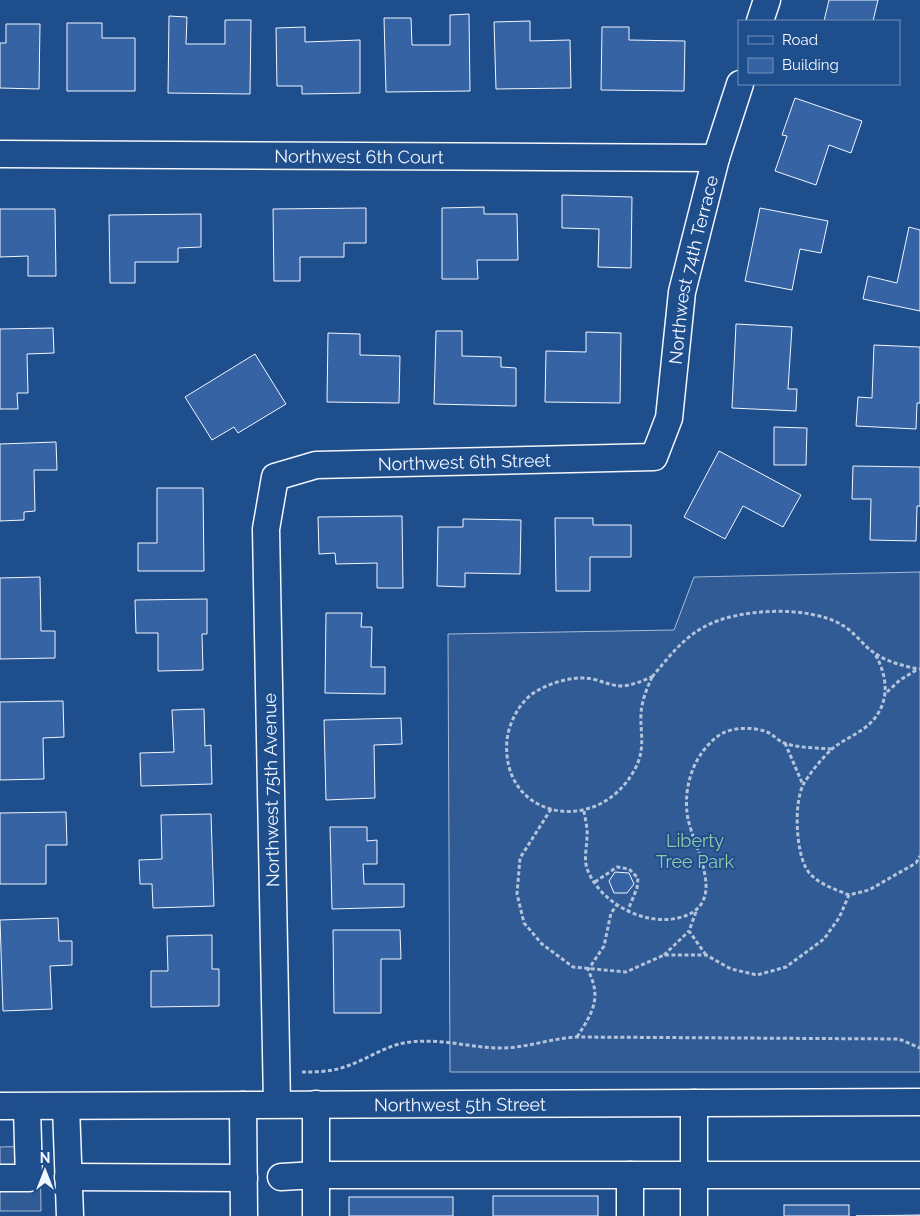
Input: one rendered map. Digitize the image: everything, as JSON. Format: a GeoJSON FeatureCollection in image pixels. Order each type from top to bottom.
{"type":"FeatureCollection","features":[{"type":"Feature","properties":{"kind":"street"},"geometry":{"type":"LineString","coordinates":[[760,20],[767,0]]}},
{"type":"Feature","properties":{"kind":"street","name":"Northwest 74th Terrace"},"geometry":{"type":"LineString","coordinates":[[654,457],[669,418],[682,292],[716,158],[740,85]]}},
{"type":"Feature","properties":{"kind":"street","name":"Northwest 6th Court"},"geometry":{"type":"LineString","coordinates":[[0,154],[716,158]]}},
{"type":"Feature","properties":{"kind":"street","name":"Northwest 6th Street"},"geometry":{"type":"LineString","coordinates":[[276,477],[316,464],[654,457]]}},
{"type":"Feature","properties":{"kind":"street","name":"Northwest 75th Avenue"},"geometry":{"type":"LineString","coordinates":[[276,477],[266,529],[277,1104]]}},
{"type":"Feature","properties":{"kind":"street","name":"Northwest 5th Street"},"geometry":{"type":"LineString","coordinates":[[0,1106],[27,1108],[277,1104],[920,1102]]}},
{"type":"Feature","properties":{"kind":"street"},"geometry":{"type":"LineString","coordinates":[[694,1103],[694,1216]]}},
{"type":"Feature","properties":{"kind":"street"},"geometry":{"type":"LineString","coordinates":[[316,1104],[316,1216]]}},
{"type":"Feature","properties":{"kind":"street"},"geometry":{"type":"LineString","coordinates":[[243,1105],[244,1216]]}},
{"type":"Feature","properties":{"kind":"street"},"geometry":{"type":"LineString","coordinates":[[66,1107],[70,1216]]}},
{"type":"Feature","properties":{"kind":"street"},"geometry":{"type":"LineString","coordinates":[[0,1178],[29,1178],[27,1108]]}},
{"type":"Feature","properties":{"kind":"street"},"geometry":{"type":"LineString","coordinates":[[630,1175],[630,1216]]}},
{"type":"Feature","properties":{"kind":"street"},"geometry":{"type":"LineString","coordinates":[[281,1176],[920,1175]]}},
{"type":"Feature","properties":{"kind":"street"},"geometry":{"type":"LineString","coordinates":[[68,1176],[244,1178]]}},
{"type":"Feature","properties":{"kind":"path"},"geometry":{"type":"LineString","coordinates":[[652,677],[623,686],[612,686],[592,679],[555,683],[530,696],[519,708],[508,730],[507,758],[511,773],[529,797],[551,809],[566,812],[584,811],[596,808],[627,781],[635,768],[643,740],[641,714],[652,677],[678,645],[705,626],[745,614],[780,611],[814,614],[841,624],[875,654],[919,669]]}},
{"type":"Feature","properties":{"kind":"path"},"geometry":{"type":"LineString","coordinates":[[875,654],[884,674],[886,693],[878,715],[866,727],[832,749],[803,785],[796,825],[805,868],[822,884],[849,895],[870,890],[916,863],[920,856]]}},
{"type":"Feature","properties":{"kind":"path"},"geometry":{"type":"LineString","coordinates":[[886,693],[900,680],[919,669]]}},
{"type":"Feature","properties":{"kind":"path"},"geometry":{"type":"LineString","coordinates":[[551,809],[520,858],[517,894],[524,923],[542,944],[573,967],[588,970],[626,972],[664,955],[689,931],[696,911],[705,896],[705,872],[688,819],[686,800],[689,780],[696,763],[707,745],[723,733],[745,728],[766,732],[784,743],[832,749]]}},
{"type":"Feature","properties":{"kind":"path"},"geometry":{"type":"LineString","coordinates":[[784,743],[803,785]]}},
{"type":"Feature","properties":{"kind":"path"},"geometry":{"type":"LineString","coordinates":[[584,811],[588,836],[586,859],[588,870],[595,882],[617,905],[651,920],[678,918],[696,911]]}},
{"type":"Feature","properties":{"kind":"path"},"geometry":{"type":"LineString","coordinates":[[595,882],[617,867],[629,869],[638,878],[637,888],[628,910]]}},
{"type":"Feature","properties":{"kind":"path"},"geometry":{"type":"LineString","coordinates":[[689,931],[706,955],[731,969],[757,975],[786,967],[824,939],[839,918],[849,895]]}},
{"type":"Feature","properties":{"kind":"path"},"geometry":{"type":"LineString","coordinates":[[588,970],[604,946],[611,913],[617,905]]}},
{"type":"Feature","properties":{"kind":"path"},"geometry":{"type":"LineString","coordinates":[[664,955],[706,955]]}},
{"type":"Feature","properties":{"kind":"path"},"geometry":{"type":"LineString","coordinates":[[576,1037],[589,1018],[594,1004],[596,987],[588,970]]}},
{"type":"Feature","properties":{"kind":"path"},"geometry":{"type":"LineString","coordinates":[[276,1072],[320,1072],[346,1067],[378,1052],[409,1042],[450,1041],[505,1048],[556,1038],[576,1037],[899,1040],[920,1048]]}},
{"type":"Feature","properties":{"kind":"shaded area","name":"Liberty Tree Park"},"geometry":{"type":"Polygon","coordinates":[[[920,572],[920,1072],[450,1072],[448,634],[674,630],[694,577],[920,572]]]}},
{"type":"Feature","properties":{"kind":"shaded area"},"geometry":{"type":"Polygon","coordinates":[[[40,1146],[41,1211],[0,1211],[0,1147],[40,1146]]]}},
{"type":"Feature","properties":{"kind":"building"},"geometry":{"type":"Polygon","coordinates":[[[829,0],[878,0],[873,20],[824,20],[829,0]]]}},
{"type":"Feature","properties":{"kind":"building"},"geometry":{"type":"Polygon","coordinates":[[[469,14],[470,91],[386,92],[384,18],[411,18],[412,45],[450,45],[450,15],[469,14]]]}},
{"type":"Feature","properties":{"kind":"building"},"geometry":{"type":"Polygon","coordinates":[[[169,16],[187,17],[186,44],[225,44],[225,20],[251,20],[250,94],[168,93],[169,16]]]}},
{"type":"Feature","properties":{"kind":"building"},"geometry":{"type":"Polygon","coordinates":[[[530,21],[530,41],[570,40],[571,88],[496,89],[494,22],[530,21]]]}},
{"type":"Feature","properties":{"kind":"building"},"geometry":{"type":"Polygon","coordinates":[[[67,23],[102,23],[102,38],[135,38],[135,91],[67,91],[67,23]]]}},
{"type":"Feature","properties":{"kind":"building"},"geometry":{"type":"Polygon","coordinates":[[[6,24],[40,24],[39,89],[0,88],[0,43],[6,43],[6,24]]]}},
{"type":"Feature","properties":{"kind":"building"},"geometry":{"type":"Polygon","coordinates":[[[305,27],[305,42],[360,40],[360,93],[302,94],[302,86],[277,86],[276,28],[305,27]]]}},
{"type":"Feature","properties":{"kind":"building"},"geometry":{"type":"Polygon","coordinates":[[[602,27],[629,27],[629,40],[685,41],[684,91],[601,90],[602,27]]]}},
{"type":"Feature","properties":{"kind":"building"},"geometry":{"type":"Polygon","coordinates":[[[795,98],[862,121],[851,153],[829,145],[816,185],[775,171],[787,136],[782,135],[795,98]]]}},
{"type":"Feature","properties":{"kind":"building"},"geometry":{"type":"Polygon","coordinates":[[[562,195],[632,197],[631,268],[598,267],[599,229],[562,228],[562,195]]]}},
{"type":"Feature","properties":{"kind":"building"},"geometry":{"type":"Polygon","coordinates":[[[484,207],[484,214],[517,214],[518,260],[477,260],[478,279],[442,279],[442,208],[484,207]]]}},
{"type":"Feature","properties":{"kind":"building"},"geometry":{"type":"Polygon","coordinates":[[[366,208],[366,243],[344,243],[344,257],[300,257],[300,281],[274,281],[273,209],[366,208]]]}},
{"type":"Feature","properties":{"kind":"building"},"geometry":{"type":"Polygon","coordinates":[[[760,208],[828,221],[821,253],[800,249],[792,290],[745,281],[760,208]]]}},
{"type":"Feature","properties":{"kind":"building"},"geometry":{"type":"Polygon","coordinates":[[[0,209],[55,209],[56,276],[28,276],[28,256],[0,257],[0,209]]]}},
{"type":"Feature","properties":{"kind":"building"},"geometry":{"type":"Polygon","coordinates":[[[201,214],[201,247],[178,248],[178,262],[135,262],[135,283],[110,283],[109,215],[201,214]]]}},
{"type":"Feature","properties":{"kind":"building"},"geometry":{"type":"Polygon","coordinates":[[[909,227],[920,230],[920,311],[863,299],[868,276],[897,283],[909,227]]]}},
{"type":"Feature","properties":{"kind":"building"},"geometry":{"type":"Polygon","coordinates":[[[736,324],[792,327],[788,389],[797,389],[796,411],[732,408],[736,324]]]}},
{"type":"Feature","properties":{"kind":"building"},"geometry":{"type":"Polygon","coordinates":[[[53,328],[54,353],[27,354],[28,393],[17,393],[18,409],[0,409],[0,329],[53,328]]]}},
{"type":"Feature","properties":{"kind":"building"},"geometry":{"type":"Polygon","coordinates":[[[436,331],[462,331],[462,356],[501,357],[501,367],[516,368],[516,406],[434,404],[436,331]]]}},
{"type":"Feature","properties":{"kind":"building"},"geometry":{"type":"Polygon","coordinates":[[[586,332],[621,333],[620,403],[545,402],[546,351],[586,352],[586,332]]]}},
{"type":"Feature","properties":{"kind":"building"},"geometry":{"type":"Polygon","coordinates":[[[328,333],[360,334],[360,355],[400,356],[399,403],[327,402],[328,333]]]}},
{"type":"Feature","properties":{"kind":"building"},"geometry":{"type":"Polygon","coordinates":[[[874,345],[920,347],[920,403],[917,403],[916,429],[856,426],[858,397],[872,398],[874,345]]]}},
{"type":"Feature","properties":{"kind":"building"},"geometry":{"type":"Polygon","coordinates":[[[255,354],[286,404],[238,433],[234,427],[212,440],[185,397],[255,354]]]}},
{"type":"Feature","properties":{"kind":"building"},"geometry":{"type":"Polygon","coordinates":[[[774,427],[807,428],[806,465],[774,465],[774,427]]]}},
{"type":"Feature","properties":{"kind":"building"},"geometry":{"type":"Polygon","coordinates":[[[56,442],[57,470],[34,470],[35,511],[24,512],[24,520],[0,521],[0,444],[56,442]]]}},
{"type":"Feature","properties":{"kind":"building"},"geometry":{"type":"Polygon","coordinates":[[[719,451],[801,495],[783,527],[743,506],[725,539],[684,517],[719,451]]]}},
{"type":"Feature","properties":{"kind":"building"},"geometry":{"type":"Polygon","coordinates":[[[853,466],[920,467],[920,506],[917,506],[916,541],[870,540],[871,499],[852,499],[853,466]]]}},
{"type":"Feature","properties":{"kind":"building"},"geometry":{"type":"Polygon","coordinates":[[[157,488],[203,488],[204,571],[138,571],[138,543],[157,543],[157,488]]]}},
{"type":"Feature","properties":{"kind":"building"},"geometry":{"type":"Polygon","coordinates":[[[402,516],[403,588],[377,588],[377,563],[336,564],[335,553],[319,554],[318,517],[402,516]]]}},
{"type":"Feature","properties":{"kind":"building"},"geometry":{"type":"Polygon","coordinates":[[[555,518],[593,518],[593,525],[631,525],[631,557],[590,557],[590,591],[556,591],[555,518]]]}},
{"type":"Feature","properties":{"kind":"building"},"geometry":{"type":"Polygon","coordinates":[[[463,519],[521,520],[520,574],[465,573],[465,587],[437,586],[438,527],[463,527],[463,519]]]}},
{"type":"Feature","properties":{"kind":"building"},"geometry":{"type":"Polygon","coordinates":[[[40,577],[41,631],[55,631],[55,658],[0,659],[0,578],[40,577]]]}},
{"type":"Feature","properties":{"kind":"building"},"geometry":{"type":"Polygon","coordinates":[[[207,599],[207,634],[202,634],[203,670],[158,671],[158,633],[136,633],[135,600],[207,599]]]}},
{"type":"Feature","properties":{"kind":"building"},"geometry":{"type":"Polygon","coordinates":[[[326,613],[362,613],[361,627],[372,627],[371,667],[385,667],[385,694],[325,693],[326,613]]]}},
{"type":"Feature","properties":{"kind":"building"},"geometry":{"type":"Polygon","coordinates":[[[63,701],[64,737],[43,738],[44,779],[0,780],[0,702],[63,701]]]}},
{"type":"Feature","properties":{"kind":"building"},"geometry":{"type":"Polygon","coordinates":[[[204,709],[205,746],[211,745],[212,784],[141,786],[140,753],[174,752],[172,710],[204,709]]]}},
{"type":"Feature","properties":{"kind":"building"},"geometry":{"type":"Polygon","coordinates":[[[401,718],[402,744],[374,745],[375,798],[326,800],[324,720],[401,718]]]}},
{"type":"Feature","properties":{"kind":"building"},"geometry":{"type":"Polygon","coordinates":[[[66,812],[67,845],[46,845],[46,884],[0,884],[0,813],[66,812]]]}},
{"type":"Feature","properties":{"kind":"building"},"geometry":{"type":"Polygon","coordinates":[[[211,814],[214,906],[153,908],[152,884],[140,884],[139,860],[162,859],[161,815],[211,814]]]}},
{"type":"Feature","properties":{"kind":"building"},"geometry":{"type":"Polygon","coordinates":[[[330,827],[367,827],[367,841],[377,840],[377,864],[363,864],[364,884],[404,884],[404,907],[332,909],[330,827]]]}},
{"type":"Feature","properties":{"kind":"building"},"geometry":{"type":"Polygon","coordinates":[[[615,872],[629,873],[634,884],[627,893],[614,893],[609,881],[615,872]]]}},
{"type":"Feature","properties":{"kind":"building"},"geometry":{"type":"Polygon","coordinates":[[[58,918],[59,941],[72,941],[72,965],[50,966],[52,1009],[3,1011],[0,920],[58,918]]]}},
{"type":"Feature","properties":{"kind":"building"},"geometry":{"type":"Polygon","coordinates":[[[333,930],[400,930],[401,959],[381,959],[381,1013],[334,1013],[333,930]]]}},
{"type":"Feature","properties":{"kind":"building"},"geometry":{"type":"Polygon","coordinates":[[[212,935],[212,969],[219,969],[219,1006],[151,1007],[151,971],[168,971],[167,936],[212,935]]]}},
{"type":"Feature","properties":{"kind":"building"},"geometry":{"type":"Polygon","coordinates":[[[493,1196],[598,1196],[598,1216],[493,1216],[493,1196]]]}},
{"type":"Feature","properties":{"kind":"building"},"geometry":{"type":"Polygon","coordinates":[[[349,1197],[453,1197],[453,1216],[349,1216],[349,1197]]]}},
{"type":"Feature","properties":{"kind":"building"},"geometry":{"type":"Polygon","coordinates":[[[784,1205],[849,1205],[849,1216],[784,1216],[784,1205]]]}},
{"type":"Feature","properties":{"kind":"building"},"geometry":{"type":"Polygon","coordinates":[[[920,1215],[920,1216],[856,1216],[920,1215]]]}}]}
